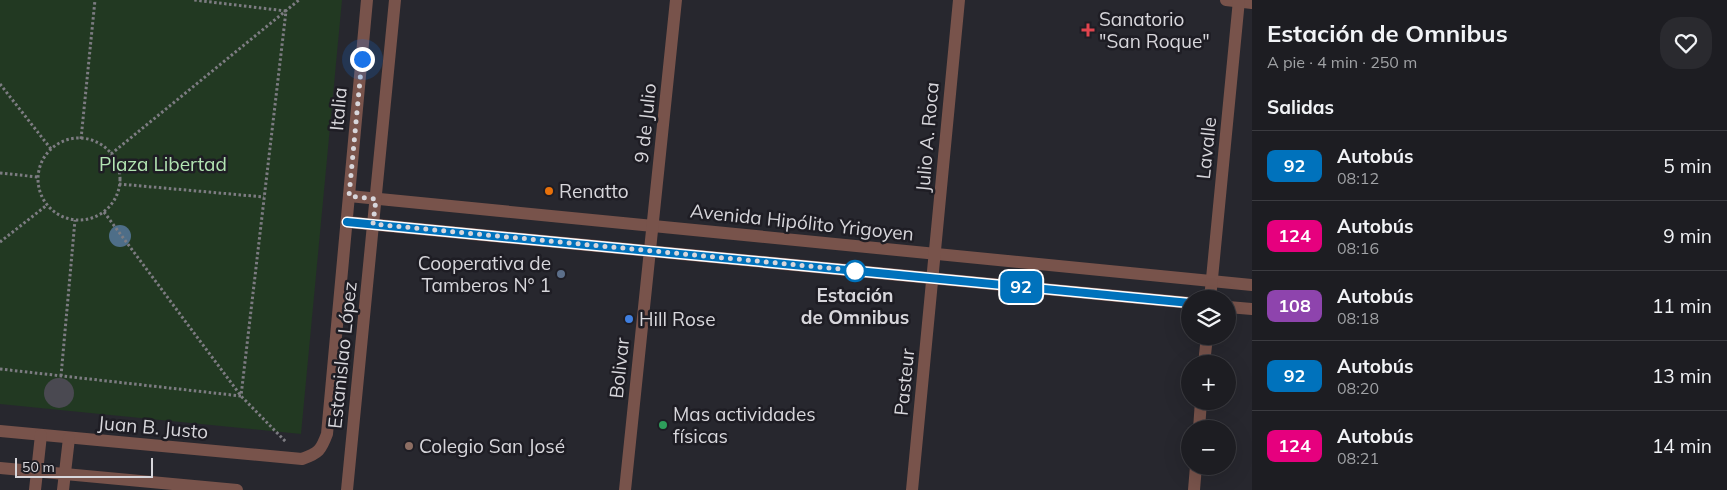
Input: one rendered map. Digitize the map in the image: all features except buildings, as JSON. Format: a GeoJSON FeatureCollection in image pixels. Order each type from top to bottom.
{"type":"FeatureCollection","features":[{"type":"Feature","properties":{"kind":"street","name":"Italia"},"geometry":{"type":"LineString","coordinates":[[347,222],[367,0]]}},
{"type":"Feature","properties":{"kind":"street"},"geometry":{"type":"LineString","coordinates":[[373,224],[395,0]]}},
{"type":"Feature","properties":{"kind":"street","name":"9 de Julio"},"geometry":{"type":"LineString","coordinates":[[650,250],[676,0]]}},
{"type":"Feature","properties":{"kind":"street","name":"Julio A. Roca"},"geometry":{"type":"LineString","coordinates":[[933,278],[959,0]]}},
{"type":"Feature","properties":{"kind":"street","name":"Lavalle"},"geometry":{"type":"LineString","coordinates":[[1211,290],[1239,1]]}},
{"type":"Feature","properties":{"kind":"street","name":"Avenida Hipólito Yrigoyen"},"geometry":{"type":"LineString","coordinates":[[349,196],[1252,285]]}},
{"type":"Feature","properties":{"kind":"street"},"geometry":{"type":"LineString","coordinates":[[347,222],[1181,302]]}},
{"type":"Feature","properties":{"kind":"street","name":"Estanislao López"},"geometry":{"type":"LineString","coordinates":[[302,459],[313,455],[321,449],[327,434],[347,222]]}},
{"type":"Feature","properties":{"kind":"street","name":"Estanislao López"},"geometry":{"type":"LineString","coordinates":[[347,490],[373,224]]}},
{"type":"Feature","properties":{"kind":"street","name":"Bolivar"},"geometry":{"type":"LineString","coordinates":[[625,490],[650,250]]}},
{"type":"Feature","properties":{"kind":"street","name":"Pasteur"},"geometry":{"type":"LineString","coordinates":[[912,490],[933,278]]}},
{"type":"Feature","properties":{"kind":"street"},"geometry":{"type":"LineString","coordinates":[[1236,308],[1252,309]]}},
{"type":"Feature","properties":{"kind":"street","name":"Juan B. Justo"},"geometry":{"type":"LineString","coordinates":[[0,431],[302,459]]}},
{"type":"Feature","properties":{"kind":"street"},"geometry":{"type":"LineString","coordinates":[[35,490],[41,435]]}},
{"type":"Feature","properties":{"kind":"street"},"geometry":{"type":"LineString","coordinates":[[63,490],[70,438]]}},
{"type":"Feature","properties":{"kind":"street"},"geometry":{"type":"LineString","coordinates":[[0,468],[237,490]]}},
{"type":"Feature","properties":{"kind":"street"},"geometry":{"type":"LineString","coordinates":[[1194,490],[1195,475]]}},
{"type":"Feature","properties":{"kind":"path"},"geometry":{"type":"LineString","coordinates":[[81,139],[95,0]]}},
{"type":"Feature","properties":{"kind":"path"},"geometry":{"type":"LineString","coordinates":[[194,0],[286,11]]}},
{"type":"Feature","properties":{"kind":"path"},"geometry":{"type":"LineString","coordinates":[[110,154],[299,0]]}},
{"type":"Feature","properties":{"kind":"path"},"geometry":{"type":"LineString","coordinates":[[241,396],[286,11]]}},
{"type":"Feature","properties":{"kind":"path"},"geometry":{"type":"LineString","coordinates":[[0,84],[51,149]]}},
{"type":"Feature","properties":{"kind":"path"},"geometry":{"type":"LineString","coordinates":[[81,139],[92,141],[102,146],[110,154],[118,168],[119,184],[117,195],[104,212],[90,218],[75,220],[64,218],[47,205],[38,187],[38,177],[44,157],[51,149],[65,141],[81,139]]}},
{"type":"Feature","properties":{"kind":"path"},"geometry":{"type":"LineString","coordinates":[[0,173],[38,177]]}},
{"type":"Feature","properties":{"kind":"path"},"geometry":{"type":"LineString","coordinates":[[119,184],[264,197]]}},
{"type":"Feature","properties":{"kind":"path"},"geometry":{"type":"LineString","coordinates":[[0,242],[47,205]]}},
{"type":"Feature","properties":{"kind":"path"},"geometry":{"type":"LineString","coordinates":[[104,212],[241,396],[302,459]]}},
{"type":"Feature","properties":{"kind":"path"},"geometry":{"type":"LineString","coordinates":[[61,376],[75,220]]}},
{"type":"Feature","properties":{"kind":"path"},"geometry":{"type":"LineString","coordinates":[[0,369],[241,396]]}},
{"type":"Feature","properties":{"kind":"green space","name":"Plaza Libertad"},"geometry":{"type":"Polygon","coordinates":[[[0,0],[342,0],[301,434],[0,404],[0,0]]]}},
{"type":"Feature","properties":{"kind":"water"},"geometry":{"type":"Polygon","coordinates":[[[120,225],[128,228],[131,236],[128,244],[120,247],[112,244],[109,236],[112,228],[120,225]]]}},
{"type":"Feature","properties":{"kind":"bus line","name":"92"},"geometry":{"type":"LineString","coordinates":[[347,222],[1181,302]]}},
{"type":"Feature","properties":{"kind":"place","name":"Sanatorio \"San Roque\""},"geometry":{"type":"Point","coordinates":[1088,30]}},
{"type":"Feature","properties":{"kind":"place","name":"Renatto"},"geometry":{"type":"Point","coordinates":[549,191]}},
{"type":"Feature","properties":{"kind":"place","name":"Estación de Omnibus"},"geometry":{"type":"Point","coordinates":[855,271]}},
{"type":"Feature","properties":{"kind":"place","name":"Cooperativa de Tamberos N° 1"},"geometry":{"type":"Point","coordinates":[561,274]}},
{"type":"Feature","properties":{"kind":"place","name":"Hill Rose"},"geometry":{"type":"Point","coordinates":[629,319]}},
{"type":"Feature","properties":{"kind":"place","name":"Mas actividades físicas"},"geometry":{"type":"Point","coordinates":[663,425]}},
{"type":"Feature","properties":{"kind":"place","name":"Colegio San José"},"geometry":{"type":"Point","coordinates":[409,446]}},
{"type":"Feature","properties":{"kind":"route"},"geometry":{"type":"LineString","coordinates":[[362,59],[349,196],[376,199],[373,224],[860,271],[855,271]]}}]}
